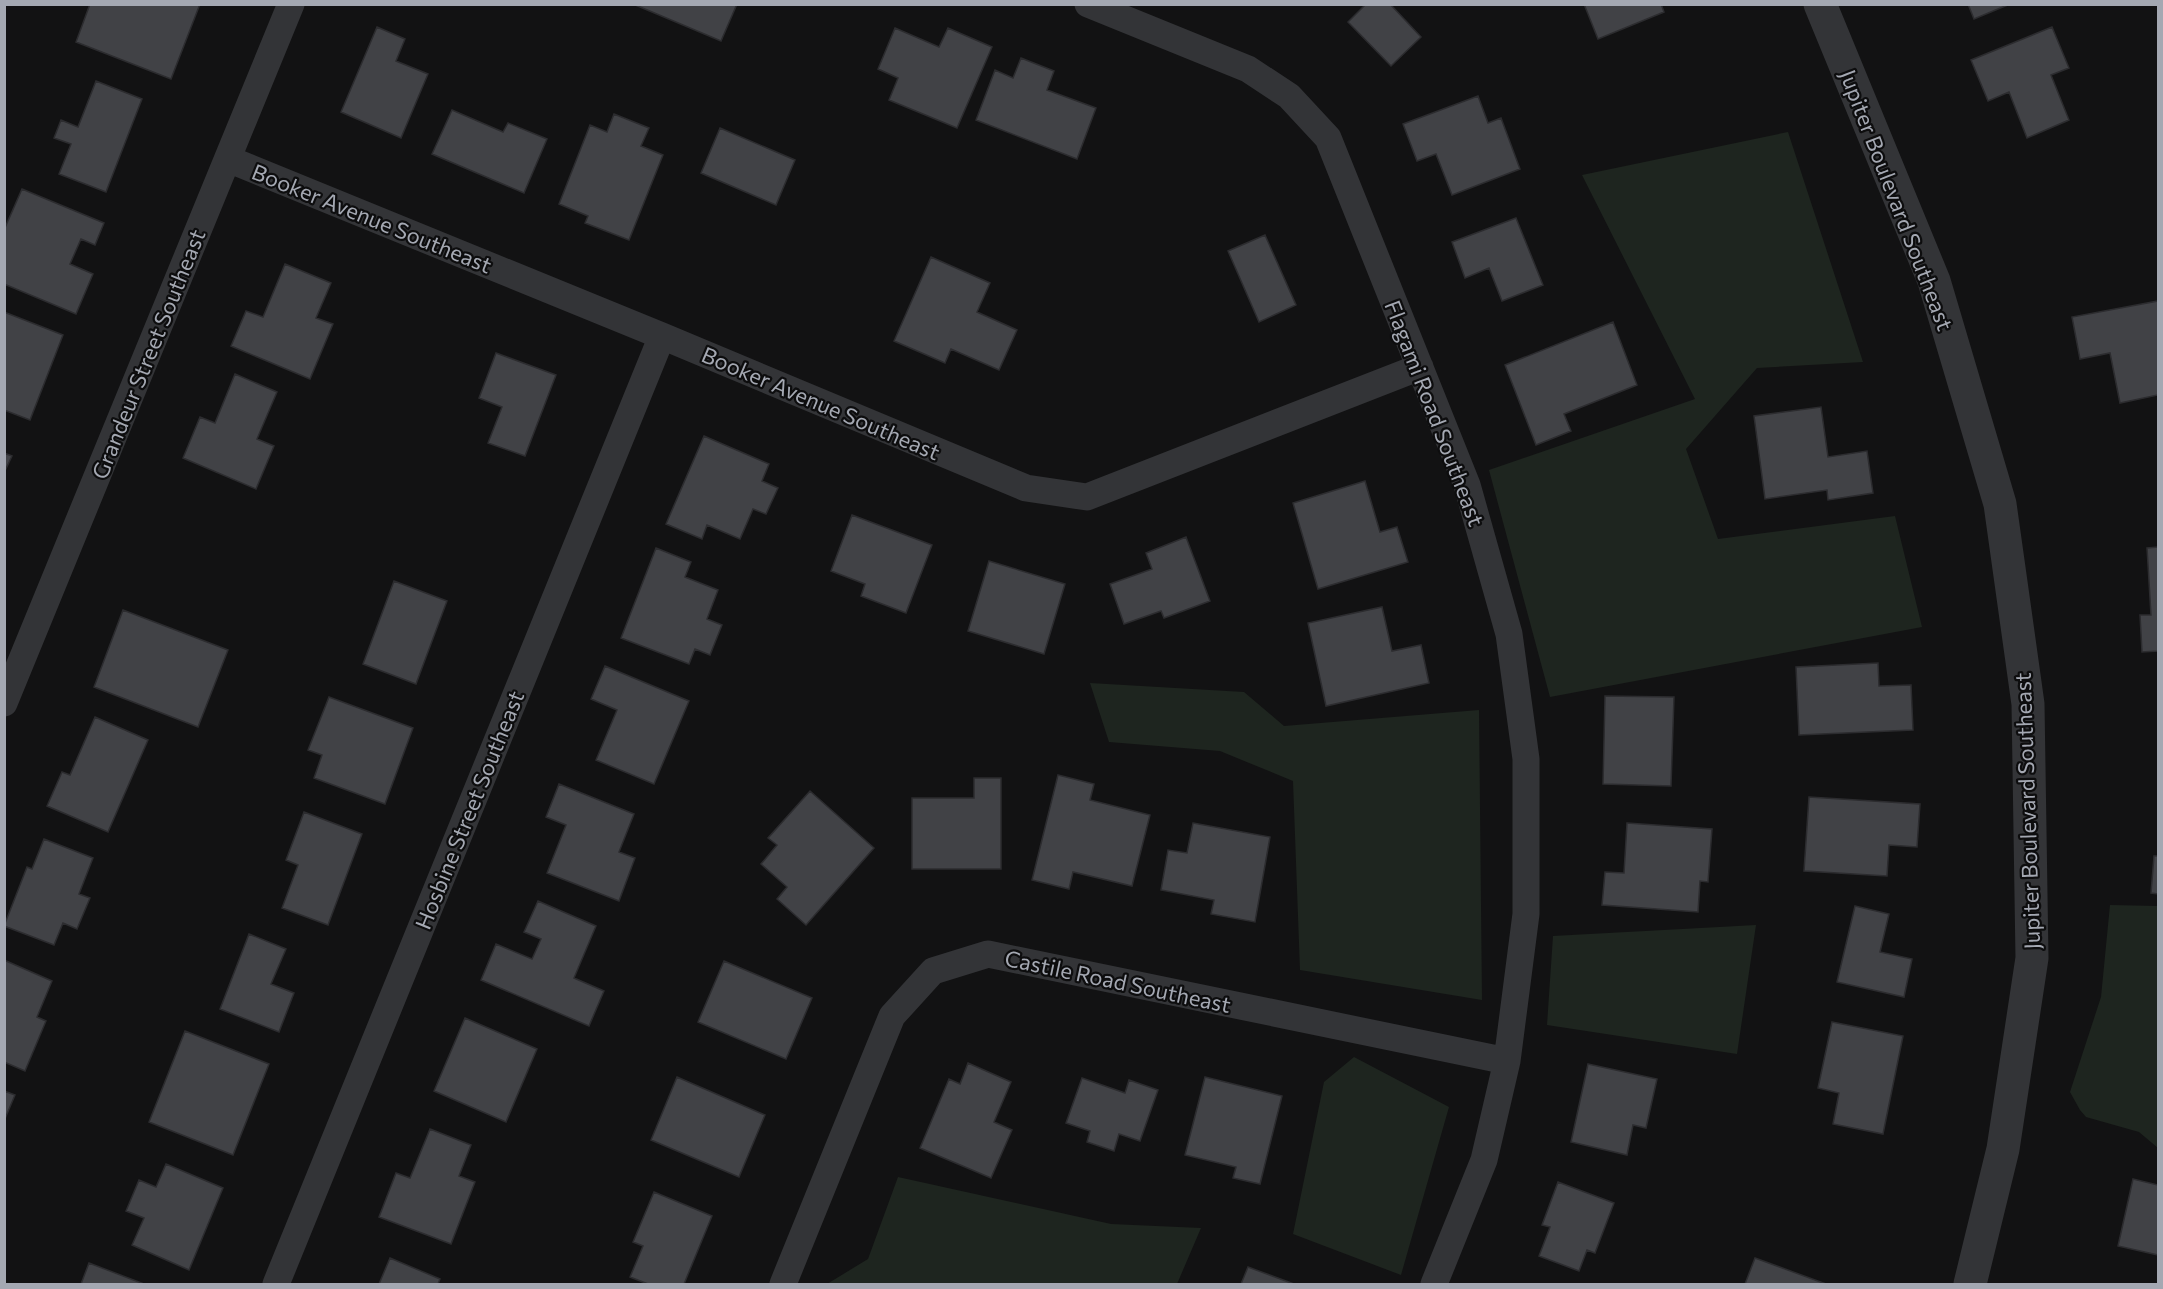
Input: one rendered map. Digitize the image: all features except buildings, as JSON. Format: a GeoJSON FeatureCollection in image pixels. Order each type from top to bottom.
{"type":"FeatureCollection","features":[{"type":"Feature","properties":{"kind":"street","name":"Grandeur Street Southeast"},"geometry":{"type":"LineString","coordinates":[[4,703],[291,4]]}},
{"type":"Feature","properties":{"kind":"street","name":"Flagami Road Southeast"},"geometry":{"type":"LineString","coordinates":[[1088,4],[1248,69],[1289,96],[1328,138],[1467,485],[1509,634],[1526,759],[1526,914],[1507,1061],[1484,1160],[1434,1284]]}},
{"type":"Feature","properties":{"kind":"street","name":"Jupiter Boulevard Southeast"},"geometry":{"type":"LineString","coordinates":[[1820,4],[1934,282],[2000,504],[2028,704],[2032,958],[2003,1149],[1970,1284]]}},
{"type":"Feature","properties":{"kind":"street","name":"Booker Avenue Southeast"},"geometry":{"type":"LineString","coordinates":[[228,159],[662,336],[1026,489],[1087,497],[1420,367]]}},
{"type":"Feature","properties":{"kind":"street","name":"Hosbine Street Southeast"},"geometry":{"type":"LineString","coordinates":[[276,1284],[662,336]]}},
{"type":"Feature","properties":{"kind":"street","name":"Castile Road Southeast"},"geometry":{"type":"LineString","coordinates":[[783,1284],[892,1016],[933,971],[988,954],[1507,1061]]}},
{"type":"Feature","properties":{"kind":"shaded area"},"geometry":{"type":"Polygon","coordinates":[[[1788,132],[1863,362],[1757,368],[1686,449],[1718,539],[1895,516],[1922,627],[1550,697],[1489,470],[1695,399],[1582,175],[1788,132]]]}},
{"type":"Feature","properties":{"kind":"shaded area"},"geometry":{"type":"Polygon","coordinates":[[[1090,683],[1244,692],[1284,726],[1479,710],[1482,1000],[1300,970],[1293,781],[1220,751],[1109,742],[1090,683]]]}},
{"type":"Feature","properties":{"kind":"shaded area"},"geometry":{"type":"Polygon","coordinates":[[[2110,905],[2158,906],[2158,1148],[2139,1132],[2086,1117],[2070,1092],[2101,997],[2110,905]]]}},
{"type":"Feature","properties":{"kind":"shaded area"},"geometry":{"type":"Polygon","coordinates":[[[1756,925],[1737,1054],[1547,1025],[1553,936],[1756,925]]]}},
{"type":"Feature","properties":{"kind":"shaded area"},"geometry":{"type":"Polygon","coordinates":[[[1354,1057],[1449,1107],[1401,1275],[1293,1234],[1324,1082],[1354,1057]]]}},
{"type":"Feature","properties":{"kind":"shaded area"},"geometry":{"type":"Polygon","coordinates":[[[898,1177],[1111,1224],[1201,1228],[1177,1284],[827,1284],[868,1259],[898,1177]]]}}]}
